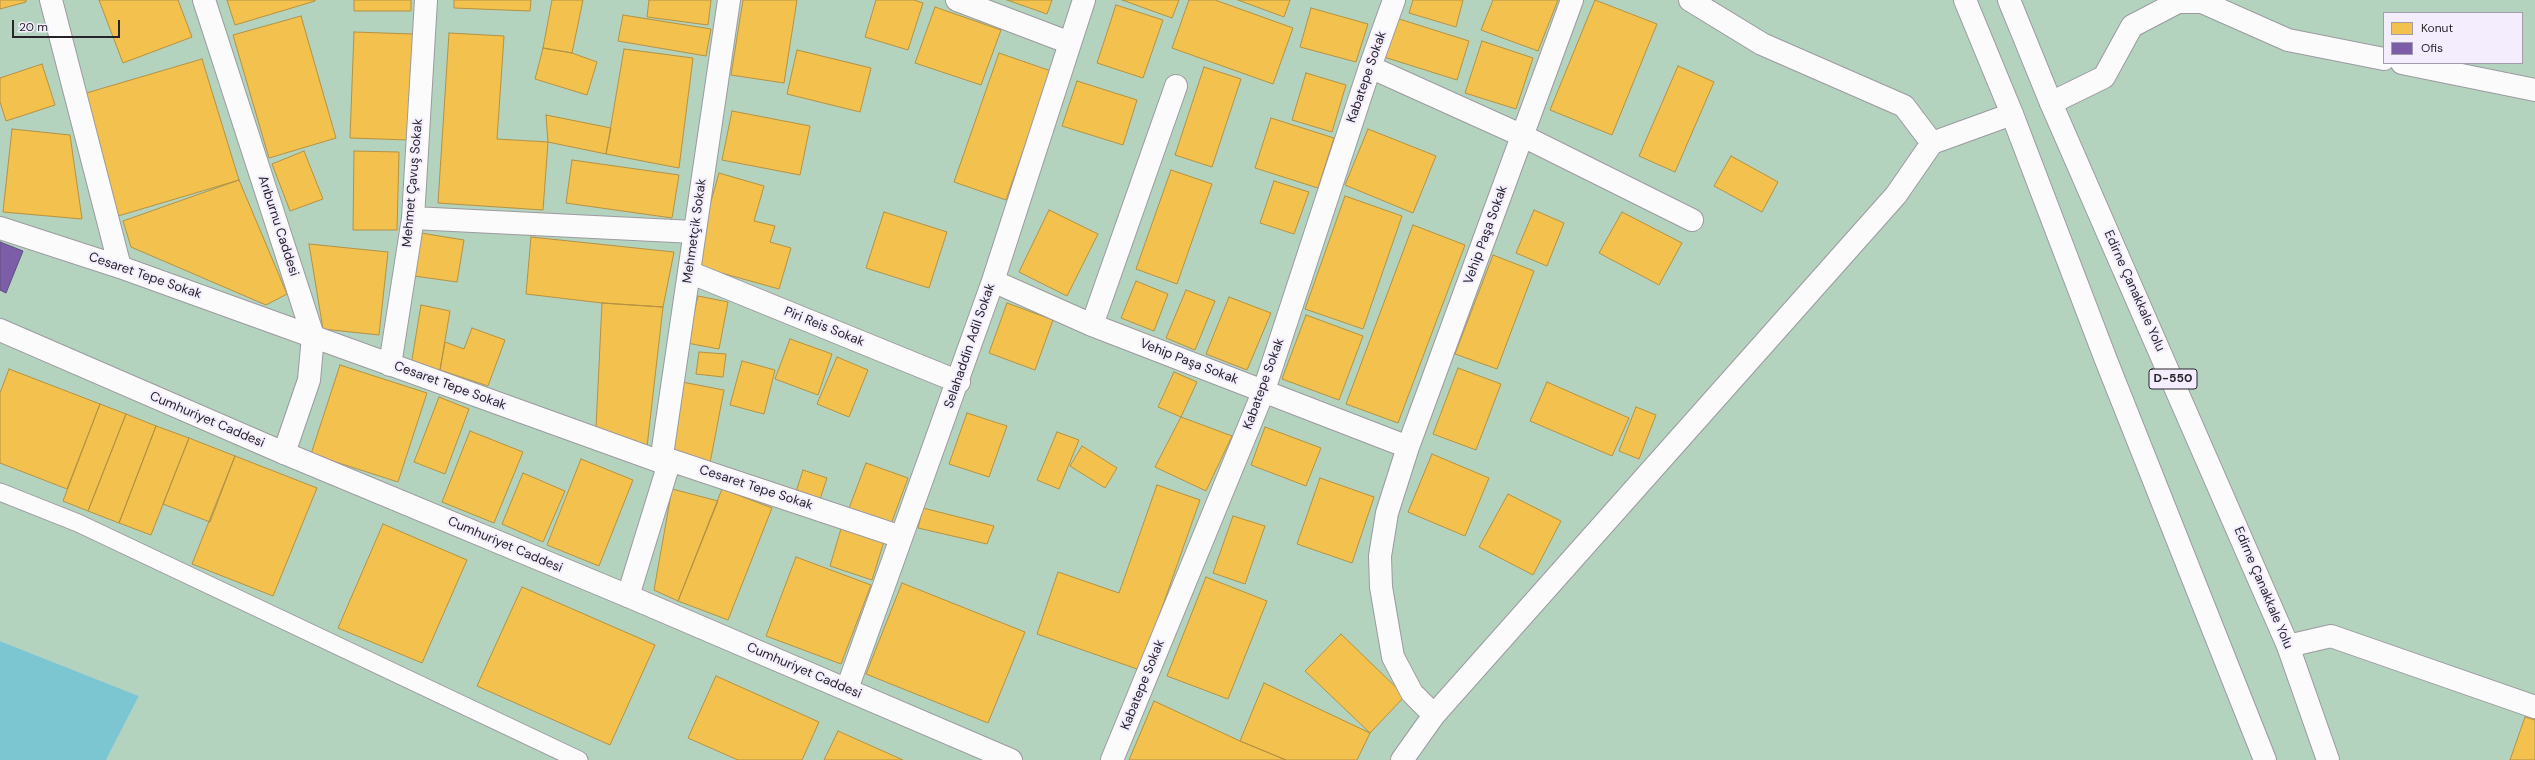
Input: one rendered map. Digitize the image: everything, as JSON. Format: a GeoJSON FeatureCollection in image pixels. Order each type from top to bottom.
{"type":"FeatureCollection","features":[{"type":"Feature","properties":{"kind":"main road"},"geometry":{"type":"LineString","coordinates":[[51,0],[120,267]]}},
{"type":"Feature","properties":{"kind":"main road","name":"Arıburnu Caddesi"},"geometry":{"type":"LineString","coordinates":[[204,0],[314,336],[309,380],[284,453]]}},
{"type":"Feature","properties":{"kind":"main road","name":"Mehmet Çavuş Sokak"},"geometry":{"type":"LineString","coordinates":[[390,365],[412,218],[426,0]]}},
{"type":"Feature","properties":{"kind":"main road","name":"Mehmetçik Sokak"},"geometry":{"type":"LineString","coordinates":[[628,596],[666,461],[694,232],[729,0]]}},
{"type":"Feature","properties":{"kind":"main road"},"geometry":{"type":"LineString","coordinates":[[957,0],[1070,43]]}},
{"type":"Feature","properties":{"kind":"main road","name":"Selahaddin Adil Sokak"},"geometry":{"type":"LineString","coordinates":[[847,689],[901,537],[959,382],[1084,0]]}},
{"type":"Feature","properties":{"kind":"main road","name":"Kabatepe Sokak"},"geometry":{"type":"LineString","coordinates":[[1112,760],[1264,390],[1370,67],[1394,0]]}},
{"type":"Feature","properties":{"kind":"main road","name":"Vehip Paşa Sokak"},"geometry":{"type":"LineString","coordinates":[[1434,715],[1412,693],[1393,657],[1381,587],[1380,556],[1387,513],[1408,447],[1572,0]]}},
{"type":"Feature","properties":{"kind":"main road"},"geometry":{"type":"LineString","coordinates":[[1690,0],[1762,44],[1904,106],[1932,143]]}},
{"type":"Feature","properties":{"kind":"main road"},"geometry":{"type":"LineString","coordinates":[[1965,0],[2012,114],[2109,367],[2265,760]]}},
{"type":"Feature","properties":{"kind":"main road","name":"Edirne Çanakkale Yolu"},"geometry":{"type":"LineString","coordinates":[[2009,0],[2052,103],[2288,646],[2328,760]]}},
{"type":"Feature","properties":{"kind":"main road"},"geometry":{"type":"LineString","coordinates":[[2052,103],[2104,77],[2132,26],[2178,1],[2202,2],[2288,40],[2383,59]]}},
{"type":"Feature","properties":{"kind":"main road"},"geometry":{"type":"LineString","coordinates":[[2407,64],[2535,90]]}},
{"type":"Feature","properties":{"kind":"main road"},"geometry":{"type":"LineString","coordinates":[[1370,67],[1523,136],[1692,220]]}},
{"type":"Feature","properties":{"kind":"main road"},"geometry":{"type":"LineString","coordinates":[[1092,325],[1176,86]]}},
{"type":"Feature","properties":{"kind":"main road"},"geometry":{"type":"LineString","coordinates":[[1402,760],[1434,715],[1896,195],[1932,143],[2012,114]]}},
{"type":"Feature","properties":{"kind":"main road"},"geometry":{"type":"LineString","coordinates":[[412,218],[694,232]]}},
{"type":"Feature","properties":{"kind":"main road","name":"Cesaret Tepe Sokak"},"geometry":{"type":"LineString","coordinates":[[0,228],[120,267],[314,336],[390,365],[666,461],[901,537]]}},
{"type":"Feature","properties":{"kind":"main road","name":"Piri Reis Sokak"},"geometry":{"type":"LineString","coordinates":[[689,272],[959,382]]}},
{"type":"Feature","properties":{"kind":"main road","name":"Vehip Paşa Sokak"},"geometry":{"type":"LineString","coordinates":[[993,281],[1092,325],[1264,390],[1408,447]]}},
{"type":"Feature","properties":{"kind":"main road","name":"Cumhuriyet Caddesi"},"geometry":{"type":"LineString","coordinates":[[0,330],[284,453],[628,596],[1011,760]]}},
{"type":"Feature","properties":{"kind":"main road"},"geometry":{"type":"LineString","coordinates":[[2288,646],[2331,636],[2535,707]]}},
{"type":"Feature","properties":{"kind":"lane"},"geometry":{"type":"LineString","coordinates":[[0,492],[78,523],[579,760]]}},
{"type":"Feature","properties":{"kind":"green space"},"geometry":{"type":"Polygon","coordinates":[[[0,0],[2535,0],[2535,760],[106,760],[139,696],[0,641],[0,0]]]}},
{"type":"Feature","properties":{"kind":"water"},"geometry":{"type":"Polygon","coordinates":[[[0,641],[139,696],[106,760],[0,760],[0,641]]]}},
{"type":"Feature","properties":{"kind":"building: Konut"},"geometry":{"type":"Polygon","coordinates":[[[0,0],[26,0],[26,2],[0,9],[0,0]]]}},
{"type":"Feature","properties":{"kind":"building: Konut"},"geometry":{"type":"Polygon","coordinates":[[[99,0],[178,0],[192,37],[123,63],[99,0]]]}},
{"type":"Feature","properties":{"kind":"building: Konut"},"geometry":{"type":"Polygon","coordinates":[[[227,0],[315,0],[315,1],[235,25],[227,0]]]}},
{"type":"Feature","properties":{"kind":"building: Konut"},"geometry":{"type":"Polygon","coordinates":[[[354,0],[411,0],[411,11],[354,11],[354,0]]]}},
{"type":"Feature","properties":{"kind":"building: Konut"},"geometry":{"type":"Polygon","coordinates":[[[454,0],[531,0],[530,11],[454,8],[454,0]]]}},
{"type":"Feature","properties":{"kind":"building: Konut"},"geometry":{"type":"Polygon","coordinates":[[[552,0],[583,0],[572,53],[543,48],[552,0]]]}},
{"type":"Feature","properties":{"kind":"building: Konut"},"geometry":{"type":"Polygon","coordinates":[[[649,0],[711,0],[708,25],[647,17],[649,0]]]}},
{"type":"Feature","properties":{"kind":"building: Konut"},"geometry":{"type":"Polygon","coordinates":[[[743,0],[797,0],[784,83],[731,75],[743,0]]]}},
{"type":"Feature","properties":{"kind":"building: Konut"},"geometry":{"type":"Polygon","coordinates":[[[876,0],[914,0],[923,3],[908,50],[865,37],[876,0]]]}},
{"type":"Feature","properties":{"kind":"building: Konut"},"geometry":{"type":"Polygon","coordinates":[[[1007,0],[1052,0],[1047,14],[1007,0]]]}},
{"type":"Feature","properties":{"kind":"building: Konut"},"geometry":{"type":"Polygon","coordinates":[[[1122,0],[1179,0],[1172,18],[1122,0]]]}},
{"type":"Feature","properties":{"kind":"building: Konut"},"geometry":{"type":"Polygon","coordinates":[[[1189,0],[1215,0],[1293,28],[1273,84],[1172,48],[1189,0]]]}},
{"type":"Feature","properties":{"kind":"building: Konut"},"geometry":{"type":"Polygon","coordinates":[[[1238,0],[1290,0],[1284,17],[1238,0]]]}},
{"type":"Feature","properties":{"kind":"building: Konut"},"geometry":{"type":"Polygon","coordinates":[[[1413,0],[1463,0],[1456,27],[1409,13],[1413,0]]]}},
{"type":"Feature","properties":{"kind":"building: Konut"},"geometry":{"type":"Polygon","coordinates":[[[1493,0],[1558,0],[1538,51],[1481,30],[1493,0]]]}},
{"type":"Feature","properties":{"kind":"building: Konut"},"geometry":{"type":"Polygon","coordinates":[[[1595,0],[1657,24],[1612,135],[1550,110],[1595,0]]]}},
{"type":"Feature","properties":{"kind":"building: Konut"},"geometry":{"type":"Polygon","coordinates":[[[1116,5],[1163,20],[1143,78],[1097,63],[1116,5]]]}},
{"type":"Feature","properties":{"kind":"building: Konut"},"geometry":{"type":"Polygon","coordinates":[[[935,7],[1001,30],[981,85],[915,63],[935,7]]]}},
{"type":"Feature","properties":{"kind":"building: Konut"},"geometry":{"type":"Polygon","coordinates":[[[1311,8],[1368,24],[1356,62],[1300,47],[1311,8]]]}},
{"type":"Feature","properties":{"kind":"building: Konut"},"geometry":{"type":"Polygon","coordinates":[[[623,15],[711,29],[706,56],[618,41],[623,15]]]}},
{"type":"Feature","properties":{"kind":"building: Konut"},"geometry":{"type":"Polygon","coordinates":[[[301,16],[336,138],[269,158],[233,35],[301,16]]]}},
{"type":"Feature","properties":{"kind":"building: Konut"},"geometry":{"type":"Polygon","coordinates":[[[1396,18],[1469,41],[1457,80],[1384,57],[1396,18]]]}},
{"type":"Feature","properties":{"kind":"building: Konut"},"geometry":{"type":"Polygon","coordinates":[[[354,32],[413,34],[408,140],[350,138],[354,32]]]}},
{"type":"Feature","properties":{"kind":"building: Konut"},"geometry":{"type":"Polygon","coordinates":[[[449,33],[504,36],[497,139],[548,142],[543,210],[438,203],[449,33]]]}},
{"type":"Feature","properties":{"kind":"building: Konut"},"geometry":{"type":"Polygon","coordinates":[[[1482,41],[1533,58],[1516,109],[1465,93],[1482,41]]]}},
{"type":"Feature","properties":{"kind":"building: Konut"},"geometry":{"type":"Polygon","coordinates":[[[543,48],[572,53],[597,62],[587,95],[535,79],[543,48]]]}},
{"type":"Feature","properties":{"kind":"building: Konut"},"geometry":{"type":"Polygon","coordinates":[[[624,49],[693,58],[679,168],[606,154],[624,49]]]}},
{"type":"Feature","properties":{"kind":"building: Konut"},"geometry":{"type":"Polygon","coordinates":[[[797,50],[871,68],[860,112],[787,94],[797,50]]]}},
{"type":"Feature","properties":{"kind":"building: Konut"},"geometry":{"type":"Polygon","coordinates":[[[999,53],[1051,71],[1006,200],[954,182],[999,53]]]}},
{"type":"Feature","properties":{"kind":"building: Konut"},"geometry":{"type":"Polygon","coordinates":[[[202,59],[239,180],[118,216],[83,94],[202,59]]]}},
{"type":"Feature","properties":{"kind":"building: Konut"},"geometry":{"type":"Polygon","coordinates":[[[42,64],[55,105],[6,121],[0,102],[0,78],[42,64]]]}},
{"type":"Feature","properties":{"kind":"building: Konut"},"geometry":{"type":"Polygon","coordinates":[[[1678,66],[1714,82],[1675,172],[1639,156],[1678,66]]]}},
{"type":"Feature","properties":{"kind":"building: Konut"},"geometry":{"type":"Polygon","coordinates":[[[1204,67],[1241,79],[1212,167],[1175,155],[1204,67]]]}},
{"type":"Feature","properties":{"kind":"building: Konut"},"geometry":{"type":"Polygon","coordinates":[[[1306,73],[1346,85],[1332,132],[1292,120],[1306,73]]]}},
{"type":"Feature","properties":{"kind":"building: Konut"},"geometry":{"type":"Polygon","coordinates":[[[1077,81],[1137,100],[1123,145],[1062,126],[1077,81]]]}},
{"type":"Feature","properties":{"kind":"building: Konut"},"geometry":{"type":"Polygon","coordinates":[[[732,111],[810,126],[800,175],[722,160],[732,111]]]}},
{"type":"Feature","properties":{"kind":"building: Konut"},"geometry":{"type":"Polygon","coordinates":[[[546,115],[611,128],[606,154],[548,142],[546,115]]]}},
{"type":"Feature","properties":{"kind":"building: Konut"},"geometry":{"type":"Polygon","coordinates":[[[1271,118],[1334,138],[1318,188],[1255,168],[1271,118]]]}},
{"type":"Feature","properties":{"kind":"building: Konut"},"geometry":{"type":"Polygon","coordinates":[[[12,129],[70,135],[82,219],[3,212],[12,129]]]}},
{"type":"Feature","properties":{"kind":"building: Konut"},"geometry":{"type":"Polygon","coordinates":[[[1368,129],[1436,156],[1413,213],[1345,185],[1368,129]]]}},
{"type":"Feature","properties":{"kind":"building: Konut"},"geometry":{"type":"Polygon","coordinates":[[[304,151],[323,199],[290,211],[272,164],[304,151]]]}},
{"type":"Feature","properties":{"kind":"building: Konut"},"geometry":{"type":"Polygon","coordinates":[[[354,151],[399,152],[397,230],[353,230],[354,151]]]}},
{"type":"Feature","properties":{"kind":"building: Konut"},"geometry":{"type":"Polygon","coordinates":[[[1731,156],[1778,182],[1762,212],[1714,186],[1731,156]]]}},
{"type":"Feature","properties":{"kind":"building: Konut"},"geometry":{"type":"Polygon","coordinates":[[[572,160],[679,175],[672,218],[566,203],[572,160]]]}},
{"type":"Feature","properties":{"kind":"building: Konut"},"geometry":{"type":"Polygon","coordinates":[[[1171,170],[1212,184],[1177,284],[1136,269],[1171,170]]]}},
{"type":"Feature","properties":{"kind":"building: Konut"},"geometry":{"type":"Polygon","coordinates":[[[719,173],[764,186],[754,221],[775,226],[770,242],[791,248],[779,289],[693,265],[719,173]]]}},
{"type":"Feature","properties":{"kind":"building: Konut"},"geometry":{"type":"Polygon","coordinates":[[[239,180],[287,294],[266,305],[131,247],[123,221],[239,180]]]}},
{"type":"Feature","properties":{"kind":"building: Konut"},"geometry":{"type":"Polygon","coordinates":[[[1274,181],[1309,192],[1294,234],[1260,223],[1274,181]]]}},
{"type":"Feature","properties":{"kind":"building: Konut"},"geometry":{"type":"Polygon","coordinates":[[[1345,196],[1402,216],[1363,329],[1305,309],[1345,196]]]}},
{"type":"Feature","properties":{"kind":"building: Konut"},"geometry":{"type":"Polygon","coordinates":[[[1049,210],[1098,234],[1067,296],[1019,272],[1049,210]]]}},
{"type":"Feature","properties":{"kind":"building: Konut"},"geometry":{"type":"Polygon","coordinates":[[[1534,210],[1564,223],[1547,266],[1516,253],[1534,210]]]}},
{"type":"Feature","properties":{"kind":"building: Konut"},"geometry":{"type":"Polygon","coordinates":[[[884,212],[947,232],[929,288],[866,268],[884,212]]]}},
{"type":"Feature","properties":{"kind":"building: Konut"},"geometry":{"type":"Polygon","coordinates":[[[1622,212],[1682,243],[1659,285],[1599,253],[1622,212]]]}},
{"type":"Feature","properties":{"kind":"building: Konut"},"geometry":{"type":"Polygon","coordinates":[[[1413,225],[1465,245],[1398,423],[1346,404],[1413,225]]]}},
{"type":"Feature","properties":{"kind":"building: Konut"},"geometry":{"type":"Polygon","coordinates":[[[421,233],[464,240],[457,282],[414,276],[421,233]]]}},
{"type":"Feature","properties":{"kind":"building: Konut"},"geometry":{"type":"Polygon","coordinates":[[[531,237],[674,252],[663,307],[602,303],[526,294],[531,237]]]}},
{"type":"Feature","properties":{"kind":"building: Konut"},"geometry":{"type":"Polygon","coordinates":[[[309,244],[388,252],[379,335],[323,329],[309,244]]]}},
{"type":"Feature","properties":{"kind":"building: Konut"},"geometry":{"type":"Polygon","coordinates":[[[1493,255],[1534,271],[1497,369],[1455,354],[1493,255]]]}},
{"type":"Feature","properties":{"kind":"building: Konut"},"geometry":{"type":"Polygon","coordinates":[[[1136,281],[1168,294],[1154,331],[1121,318],[1136,281]]]}},
{"type":"Feature","properties":{"kind":"building: Konut"},"geometry":{"type":"Polygon","coordinates":[[[1186,290],[1215,301],[1195,350],[1166,338],[1186,290]]]}},
{"type":"Feature","properties":{"kind":"building: Konut"},"geometry":{"type":"Polygon","coordinates":[[[698,296],[728,302],[719,349],[687,343],[698,296]]]}},
{"type":"Feature","properties":{"kind":"building: Konut"},"geometry":{"type":"Polygon","coordinates":[[[1229,297],[1271,313],[1247,370],[1206,354],[1229,297]]]}},
{"type":"Feature","properties":{"kind":"building: Konut"},"geometry":{"type":"Polygon","coordinates":[[[602,303],[663,307],[647,447],[596,428],[602,303]]]}},
{"type":"Feature","properties":{"kind":"building: Konut"},"geometry":{"type":"Polygon","coordinates":[[[1007,303],[1053,320],[1035,370],[989,353],[1007,303]]]}},
{"type":"Feature","properties":{"kind":"building: Konut"},"geometry":{"type":"Polygon","coordinates":[[[421,305],[450,311],[440,370],[411,365],[421,305]]]}},
{"type":"Feature","properties":{"kind":"building: Konut"},"geometry":{"type":"Polygon","coordinates":[[[1306,315],[1363,336],[1339,400],[1282,379],[1306,315]]]}},
{"type":"Feature","properties":{"kind":"building: Konut"},"geometry":{"type":"Polygon","coordinates":[[[472,328],[505,340],[488,386],[440,370],[445,342],[464,349],[472,328]]]}},
{"type":"Feature","properties":{"kind":"building: Konut"},"geometry":{"type":"Polygon","coordinates":[[[790,339],[832,354],[818,395],[775,379],[790,339]]]}},
{"type":"Feature","properties":{"kind":"building: Konut"},"geometry":{"type":"Polygon","coordinates":[[[699,352],[726,354],[723,377],[696,374],[699,352]]]}},
{"type":"Feature","properties":{"kind":"building: Konut"},"geometry":{"type":"Polygon","coordinates":[[[837,357],[868,370],[849,417],[817,404],[837,357]]]}},
{"type":"Feature","properties":{"kind":"building: Konut"},"geometry":{"type":"Polygon","coordinates":[[[742,361],[775,370],[764,414],[730,405],[742,361]]]}},
{"type":"Feature","properties":{"kind":"building: Konut"},"geometry":{"type":"Polygon","coordinates":[[[340,365],[427,393],[398,482],[311,454],[340,365]]]}},
{"type":"Feature","properties":{"kind":"building: Konut"},"geometry":{"type":"Polygon","coordinates":[[[1458,368],[1501,384],[1476,450],[1433,434],[1458,368]]]}},
{"type":"Feature","properties":{"kind":"building: Konut"},"geometry":{"type":"Polygon","coordinates":[[[9,369],[100,404],[67,489],[0,463],[0,393],[9,369]]]}},
{"type":"Feature","properties":{"kind":"building: Konut"},"geometry":{"type":"Polygon","coordinates":[[[1174,372],[1197,382],[1181,417],[1158,407],[1174,372]]]}},
{"type":"Feature","properties":{"kind":"building: Konut"},"geometry":{"type":"Polygon","coordinates":[[[682,382],[724,390],[710,463],[668,454],[682,382]]]}},
{"type":"Feature","properties":{"kind":"building: Konut"},"geometry":{"type":"Polygon","coordinates":[[[1547,382],[1629,418],[1612,456],[1530,421],[1547,382]]]}},
{"type":"Feature","properties":{"kind":"building: Konut"},"geometry":{"type":"Polygon","coordinates":[[[439,397],[469,409],[445,474],[414,462],[439,397]]]}},
{"type":"Feature","properties":{"kind":"building: Konut"},"geometry":{"type":"Polygon","coordinates":[[[100,404],[126,414],[88,511],[63,501],[100,404]]]}},
{"type":"Feature","properties":{"kind":"building: Konut"},"geometry":{"type":"Polygon","coordinates":[[[1636,407],[1656,415],[1639,459],[1619,451],[1636,407]]]}},
{"type":"Feature","properties":{"kind":"building: Konut"},"geometry":{"type":"Polygon","coordinates":[[[967,413],[1007,426],[989,477],[949,464],[967,413]]]}},
{"type":"Feature","properties":{"kind":"building: Konut"},"geometry":{"type":"Polygon","coordinates":[[[126,414],[156,426],[119,523],[88,511],[126,414]]]}},
{"type":"Feature","properties":{"kind":"building: Konut"},"geometry":{"type":"Polygon","coordinates":[[[1181,417],[1232,436],[1206,491],[1155,467],[1181,417]]]}},
{"type":"Feature","properties":{"kind":"building: Konut"},"geometry":{"type":"Polygon","coordinates":[[[156,426],[189,438],[151,535],[119,523],[156,426]]]}},
{"type":"Feature","properties":{"kind":"building: Konut"},"geometry":{"type":"Polygon","coordinates":[[[1265,427],[1321,448],[1306,486],[1251,465],[1265,427]]]}},
{"type":"Feature","properties":{"kind":"building: Konut"},"geometry":{"type":"Polygon","coordinates":[[[470,431],[523,452],[494,523],[442,502],[470,431]]]}},
{"type":"Feature","properties":{"kind":"building: Konut"},"geometry":{"type":"Polygon","coordinates":[[[1057,432],[1079,440],[1059,489],[1037,480],[1057,432]]]}},
{"type":"Feature","properties":{"kind":"building: Konut"},"geometry":{"type":"Polygon","coordinates":[[[189,438],[235,456],[210,522],[163,504],[189,438]]]}},
{"type":"Feature","properties":{"kind":"building: Konut"},"geometry":{"type":"Polygon","coordinates":[[[1082,446],[1117,468],[1105,488],[1070,466],[1082,446]]]}},
{"type":"Feature","properties":{"kind":"building: Konut"},"geometry":{"type":"Polygon","coordinates":[[[1432,454],[1489,478],[1465,536],[1408,512],[1432,454]]]}},
{"type":"Feature","properties":{"kind":"building: Konut"},"geometry":{"type":"Polygon","coordinates":[[[235,456],[317,488],[273,596],[192,564],[235,456]]]}},
{"type":"Feature","properties":{"kind":"building: Konut"},"geometry":{"type":"Polygon","coordinates":[[[581,459],[633,480],[599,566],[547,545],[581,459]]]}},
{"type":"Feature","properties":{"kind":"building: Konut"},"geometry":{"type":"Polygon","coordinates":[[[866,463],[908,478],[890,527],[848,511],[866,463]]]}},
{"type":"Feature","properties":{"kind":"building: Konut"},"geometry":{"type":"Polygon","coordinates":[[[803,470],[827,478],[818,505],[794,498],[803,470]]]}},
{"type":"Feature","properties":{"kind":"building: Konut"},"geometry":{"type":"Polygon","coordinates":[[[523,473],[565,491],[543,542],[502,524],[523,473]]]}},
{"type":"Feature","properties":{"kind":"building: Konut"},"geometry":{"type":"Polygon","coordinates":[[[1320,478],[1374,497],[1352,563],[1297,544],[1320,478]]]}},
{"type":"Feature","properties":{"kind":"building: Konut"},"geometry":{"type":"Polygon","coordinates":[[[1157,485],[1200,500],[1140,670],[1037,634],[1058,572],[1119,593],[1157,485]]]}},
{"type":"Feature","properties":{"kind":"building: Konut"},"geometry":{"type":"Polygon","coordinates":[[[672,489],[718,501],[678,601],[654,590],[672,489]]]}},
{"type":"Feature","properties":{"kind":"building: Konut"},"geometry":{"type":"Polygon","coordinates":[[[722,489],[772,508],[728,620],[678,601],[722,489]]]}},
{"type":"Feature","properties":{"kind":"building: Konut"},"geometry":{"type":"Polygon","coordinates":[[[1508,494],[1561,521],[1533,575],[1479,547],[1508,494]]]}},
{"type":"Feature","properties":{"kind":"building: Konut"},"geometry":{"type":"Polygon","coordinates":[[[923,508],[994,526],[987,544],[918,528],[923,508]]]}},
{"type":"Feature","properties":{"kind":"building: Konut"},"geometry":{"type":"Polygon","coordinates":[[[1233,516],[1265,526],[1245,584],[1213,573],[1233,516]]]}},
{"type":"Feature","properties":{"kind":"building: Konut"},"geometry":{"type":"Polygon","coordinates":[[[843,522],[886,535],[872,580],[830,566],[843,522]]]}},
{"type":"Feature","properties":{"kind":"building: Konut"},"geometry":{"type":"Polygon","coordinates":[[[383,524],[467,560],[422,663],[338,628],[383,524]]]}},
{"type":"Feature","properties":{"kind":"building: Konut"},"geometry":{"type":"Polygon","coordinates":[[[796,557],[871,585],[841,664],[766,636],[796,557]]]}},
{"type":"Feature","properties":{"kind":"building: Konut"},"geometry":{"type":"Polygon","coordinates":[[[1206,577],[1267,601],[1228,699],[1167,676],[1206,577]]]}},
{"type":"Feature","properties":{"kind":"building: Konut"},"geometry":{"type":"Polygon","coordinates":[[[902,583],[1025,632],[988,723],[866,674],[902,583]]]}},
{"type":"Feature","properties":{"kind":"building: Konut"},"geometry":{"type":"Polygon","coordinates":[[[522,587],[655,645],[610,745],[477,686],[522,587]]]}},
{"type":"Feature","properties":{"kind":"building: Konut"},"geometry":{"type":"Polygon","coordinates":[[[1341,634],[1405,696],[1370,733],[1305,671],[1341,634]]]}},
{"type":"Feature","properties":{"kind":"building: Konut"},"geometry":{"type":"Polygon","coordinates":[[[716,676],[819,722],[802,760],[738,760],[688,738],[716,676]]]}},
{"type":"Feature","properties":{"kind":"building: Konut"},"geometry":{"type":"Polygon","coordinates":[[[1264,683],[1370,733],[1357,760],[1286,760],[1240,741],[1264,683]]]}},
{"type":"Feature","properties":{"kind":"building: Konut"},"geometry":{"type":"Polygon","coordinates":[[[1154,701],[1240,741],[1286,760],[1129,760],[1154,701]]]}},
{"type":"Feature","properties":{"kind":"building: Konut"},"geometry":{"type":"Polygon","coordinates":[[[2525,717],[2535,720],[2535,760],[2510,760],[2525,717]]]}},
{"type":"Feature","properties":{"kind":"building: Konut"},"geometry":{"type":"Polygon","coordinates":[[[838,731],[903,760],[824,760],[838,731]]]}},
{"type":"Feature","properties":{"kind":"building: Ofis"},"geometry":{"type":"Polygon","coordinates":[[[0,242],[23,251],[6,293],[0,290],[0,242]]]}}]}
